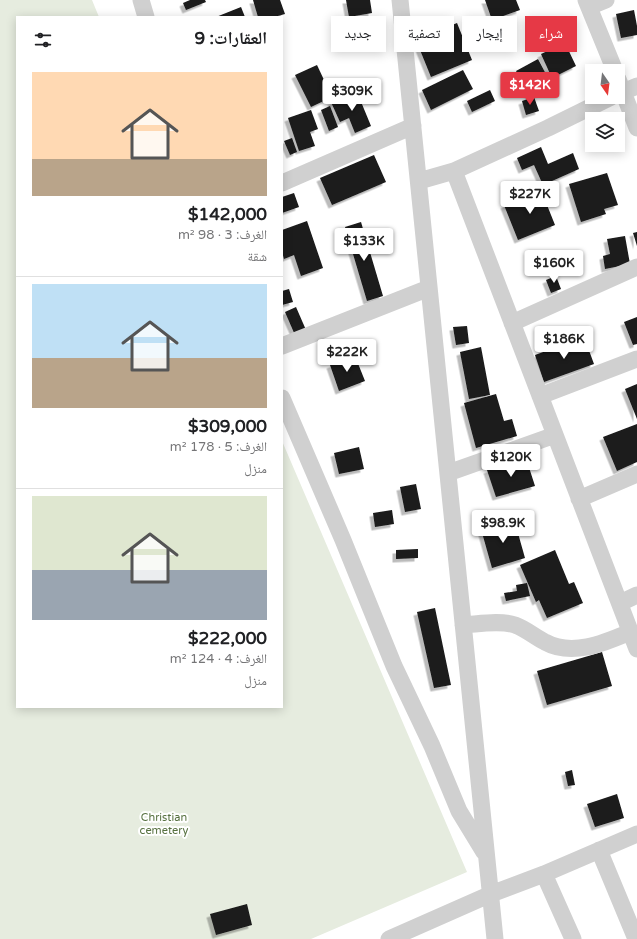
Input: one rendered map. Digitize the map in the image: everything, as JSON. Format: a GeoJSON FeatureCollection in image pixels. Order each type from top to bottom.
{"type":"FeatureCollection","features":[{"type":"Feature","properties":{"kind":"street"},"geometry":{"type":"LineString","coordinates":[[141,0],[146,16]]}},
{"type":"Feature","properties":{"kind":"street"},"geometry":{"type":"LineString","coordinates":[[400,0],[495,939]]}},
{"type":"Feature","properties":{"kind":"street"},"geometry":{"type":"LineString","coordinates":[[606,0],[588,3],[612,64]]}},
{"type":"Feature","properties":{"kind":"street"},"geometry":{"type":"LineString","coordinates":[[625,99],[637,128]]}},
{"type":"Feature","properties":{"kind":"street"},"geometry":{"type":"LineString","coordinates":[[418,182],[454,170],[548,128],[593,104]]}},
{"type":"Feature","properties":{"kind":"street"},"geometry":{"type":"LineString","coordinates":[[283,183],[413,126]]}},
{"type":"Feature","properties":{"kind":"street"},"geometry":{"type":"LineString","coordinates":[[454,170],[637,649]]}},
{"type":"Feature","properties":{"kind":"street"},"geometry":{"type":"LineString","coordinates":[[512,323],[637,267]]}},
{"type":"Feature","properties":{"kind":"street"},"geometry":{"type":"LineString","coordinates":[[283,346],[429,288]]}},
{"type":"Feature","properties":{"kind":"street"},"geometry":{"type":"LineString","coordinates":[[540,396],[637,359]]}},
{"type":"Feature","properties":{"kind":"street"},"geometry":{"type":"LineString","coordinates":[[283,400],[343,540],[394,666],[432,746],[459,811],[487,857]]}},
{"type":"Feature","properties":{"kind":"street"},"geometry":{"type":"LineString","coordinates":[[448,473],[555,435]]}},
{"type":"Feature","properties":{"kind":"street"},"geometry":{"type":"LineString","coordinates":[[579,498],[637,474]]}},
{"type":"Feature","properties":{"kind":"street"},"geometry":{"type":"LineString","coordinates":[[620,603],[637,595]]}},
{"type":"Feature","properties":{"kind":"street"},"geometry":{"type":"LineString","coordinates":[[463,625],[500,623],[515,625],[557,647],[574,648],[604,643],[630,632]]}},
{"type":"Feature","properties":{"kind":"street"},"geometry":{"type":"LineString","coordinates":[[389,939],[491,894],[544,874],[637,834]]}},
{"type":"Feature","properties":{"kind":"street"},"geometry":{"type":"LineString","coordinates":[[599,850],[636,936]]}},
{"type":"Feature","properties":{"kind":"street"},"geometry":{"type":"LineString","coordinates":[[544,874],[573,939]]}},
{"type":"Feature","properties":{"kind":"green space","name":"Christian cemetery"},"geometry":{"type":"Polygon","coordinates":[[[0,0],[92,0],[99,16],[16,16],[16,708],[283,708],[283,443],[467,872],[311,939],[0,939],[0,0]]]}},
{"type":"Feature","properties":{"kind":"building"},"geometry":{"type":"Polygon","coordinates":[[[190,0],[205,0],[206,2],[186,10],[183,3],[190,0]]]}},
{"type":"Feature","properties":{"kind":"building"},"geometry":{"type":"Polygon","coordinates":[[[253,0],[280,0],[285,14],[278,16],[258,16],[253,0]]]}},
{"type":"Feature","properties":{"kind":"building"},"geometry":{"type":"Polygon","coordinates":[[[346,0],[370,0],[372,13],[349,16],[346,0]]]}},
{"type":"Feature","properties":{"kind":"building"},"geometry":{"type":"Polygon","coordinates":[[[485,0],[516,0],[520,10],[503,16],[491,16],[485,0]]]}},
{"type":"Feature","properties":{"kind":"building"},"geometry":{"type":"Polygon","coordinates":[[[241,7],[245,16],[218,16],[241,7]]]}},
{"type":"Feature","properties":{"kind":"building"},"geometry":{"type":"Polygon","coordinates":[[[634,10],[637,35],[621,38],[616,14],[634,10]]]}},
{"type":"Feature","properties":{"kind":"building"},"geometry":{"type":"Polygon","coordinates":[[[457,23],[462,35],[462,52],[469,52],[472,60],[431,77],[421,52],[454,52],[454,24],[457,23]]]}},
{"type":"Feature","properties":{"kind":"building"},"geometry":{"type":"Polygon","coordinates":[[[545,52],[569,52],[576,66],[552,78],[541,54],[545,52]]]}},
{"type":"Feature","properties":{"kind":"building"},"geometry":{"type":"Polygon","coordinates":[[[538,59],[548,78],[526,90],[516,71],[538,59]]]}},
{"type":"Feature","properties":{"kind":"building"},"geometry":{"type":"Polygon","coordinates":[[[317,65],[332,97],[311,107],[295,75],[317,65]]]}},
{"type":"Feature","properties":{"kind":"building"},"geometry":{"type":"Polygon","coordinates":[[[463,70],[473,89],[431,110],[422,90],[463,70]]]}},
{"type":"Feature","properties":{"kind":"building"},"geometry":{"type":"Polygon","coordinates":[[[490,90],[495,101],[472,112],[467,101],[490,90]]]}},
{"type":"Feature","properties":{"kind":"building"},"geometry":{"type":"Polygon","coordinates":[[[357,92],[371,126],[355,133],[349,118],[340,122],[331,102],[357,92]]]}},
{"type":"Feature","properties":{"kind":"building"},"geometry":{"type":"Polygon","coordinates":[[[534,97],[539,111],[526,115],[522,101],[534,97]]]}},
{"type":"Feature","properties":{"kind":"building"},"geometry":{"type":"Polygon","coordinates":[[[330,106],[338,127],[329,131],[321,110],[330,106]]]}},
{"type":"Feature","properties":{"kind":"building"},"geometry":{"type":"Polygon","coordinates":[[[311,110],[318,129],[310,132],[315,146],[299,151],[288,118],[311,110]]]}},
{"type":"Feature","properties":{"kind":"building"},"geometry":{"type":"Polygon","coordinates":[[[292,138],[297,152],[290,155],[284,141],[292,138]]]}},
{"type":"Feature","properties":{"kind":"building"},"geometry":{"type":"Polygon","coordinates":[[[541,147],[548,164],[573,153],[579,169],[543,185],[534,165],[522,170],[517,158],[541,147]]]}},
{"type":"Feature","properties":{"kind":"building"},"geometry":{"type":"Polygon","coordinates":[[[374,155],[386,182],[332,205],[320,178],[374,155]]]}},
{"type":"Feature","properties":{"kind":"building"},"geometry":{"type":"Polygon","coordinates":[[[607,173],[618,205],[604,209],[606,214],[581,222],[569,184],[607,173]]]}},
{"type":"Feature","properties":{"kind":"building"},"geometry":{"type":"Polygon","coordinates":[[[541,190],[555,225],[518,240],[504,205],[541,190]]]}},
{"type":"Feature","properties":{"kind":"building"},"geometry":{"type":"Polygon","coordinates":[[[294,193],[299,207],[283,213],[283,197],[294,193]]]}},
{"type":"Feature","properties":{"kind":"building"},"geometry":{"type":"Polygon","coordinates":[[[307,221],[323,268],[301,276],[294,255],[284,259],[283,230],[307,221]]]}},
{"type":"Feature","properties":{"kind":"building"},"geometry":{"type":"Polygon","coordinates":[[[361,222],[383,296],[367,301],[345,227],[361,222]]]}},
{"type":"Feature","properties":{"kind":"building"},"geometry":{"type":"Polygon","coordinates":[[[637,232],[637,246],[633,233],[637,232]]]}},
{"type":"Feature","properties":{"kind":"building"},"geometry":{"type":"Polygon","coordinates":[[[625,236],[630,264],[605,269],[603,256],[610,254],[607,239],[625,236]]]}},
{"type":"Feature","properties":{"kind":"building"},"geometry":{"type":"Polygon","coordinates":[[[556,276],[561,289],[551,293],[546,280],[556,276]]]}},
{"type":"Feature","properties":{"kind":"building"},"geometry":{"type":"Polygon","coordinates":[[[289,289],[293,302],[283,305],[283,291],[289,289]]]}},
{"type":"Feature","properties":{"kind":"building"},"geometry":{"type":"Polygon","coordinates":[[[296,307],[306,330],[295,335],[285,312],[296,307]]]}},
{"type":"Feature","properties":{"kind":"building"},"geometry":{"type":"Polygon","coordinates":[[[637,317],[637,344],[633,345],[624,322],[637,317]]]}},
{"type":"Feature","properties":{"kind":"building"},"geometry":{"type":"Polygon","coordinates":[[[467,326],[469,343],[456,345],[453,327],[467,326]]]}},
{"type":"Feature","properties":{"kind":"building"},"geometry":{"type":"Polygon","coordinates":[[[584,337],[594,364],[544,382],[535,355],[584,337]]]}},
{"type":"Feature","properties":{"kind":"building"},"geometry":{"type":"Polygon","coordinates":[[[481,347],[490,395],[469,399],[460,352],[481,347]]]}},
{"type":"Feature","properties":{"kind":"building"},"geometry":{"type":"Polygon","coordinates":[[[355,356],[365,381],[339,391],[330,365],[355,356]]]}},
{"type":"Feature","properties":{"kind":"building"},"geometry":{"type":"Polygon","coordinates":[[[637,384],[637,419],[625,389],[637,384]]]}},
{"type":"Feature","properties":{"kind":"building"},"geometry":{"type":"Polygon","coordinates":[[[496,394],[504,421],[512,419],[517,436],[476,448],[464,403],[496,394]]]}},
{"type":"Feature","properties":{"kind":"building"},"geometry":{"type":"Polygon","coordinates":[[[637,424],[637,462],[617,471],[603,437],[637,424]]]}},
{"type":"Feature","properties":{"kind":"building"},"geometry":{"type":"Polygon","coordinates":[[[359,447],[364,469],[339,474],[334,453],[359,447]]]}},
{"type":"Feature","properties":{"kind":"building"},"geometry":{"type":"Polygon","coordinates":[[[526,458],[535,486],[496,497],[487,470],[526,458]]]}},
{"type":"Feature","properties":{"kind":"building"},"geometry":{"type":"Polygon","coordinates":[[[416,484],[421,509],[405,512],[400,487],[416,484]]]}},
{"type":"Feature","properties":{"kind":"building"},"geometry":{"type":"Polygon","coordinates":[[[392,510],[394,524],[375,527],[373,513],[392,510]]]}},
{"type":"Feature","properties":{"kind":"building"},"geometry":{"type":"Polygon","coordinates":[[[514,519],[525,558],[492,568],[481,529],[514,519]]]}},
{"type":"Feature","properties":{"kind":"building"},"geometry":{"type":"Polygon","coordinates":[[[418,549],[418,558],[396,559],[396,550],[418,549]]]}},
{"type":"Feature","properties":{"kind":"building"},"geometry":{"type":"Polygon","coordinates":[[[555,550],[569,584],[574,582],[583,603],[547,618],[539,600],[536,602],[520,565],[555,550]]]}},
{"type":"Feature","properties":{"kind":"building"},"geometry":{"type":"Polygon","coordinates":[[[527,583],[530,596],[506,601],[504,593],[517,591],[516,585],[527,583]]]}},
{"type":"Feature","properties":{"kind":"building"},"geometry":{"type":"Polygon","coordinates":[[[435,608],[451,685],[434,688],[417,612],[435,608]]]}},
{"type":"Feature","properties":{"kind":"building"},"geometry":{"type":"Polygon","coordinates":[[[602,652],[612,686],[547,705],[537,671],[602,652]]]}},
{"type":"Feature","properties":{"kind":"building"},"geometry":{"type":"Polygon","coordinates":[[[572,770],[575,785],[568,786],[565,772],[572,770]]]}},
{"type":"Feature","properties":{"kind":"building"},"geometry":{"type":"Polygon","coordinates":[[[617,794],[624,818],[595,827],[587,804],[617,794]]]}},
{"type":"Feature","properties":{"kind":"building"},"geometry":{"type":"Polygon","coordinates":[[[247,904],[252,925],[216,935],[210,914],[247,904]]]}}]}
